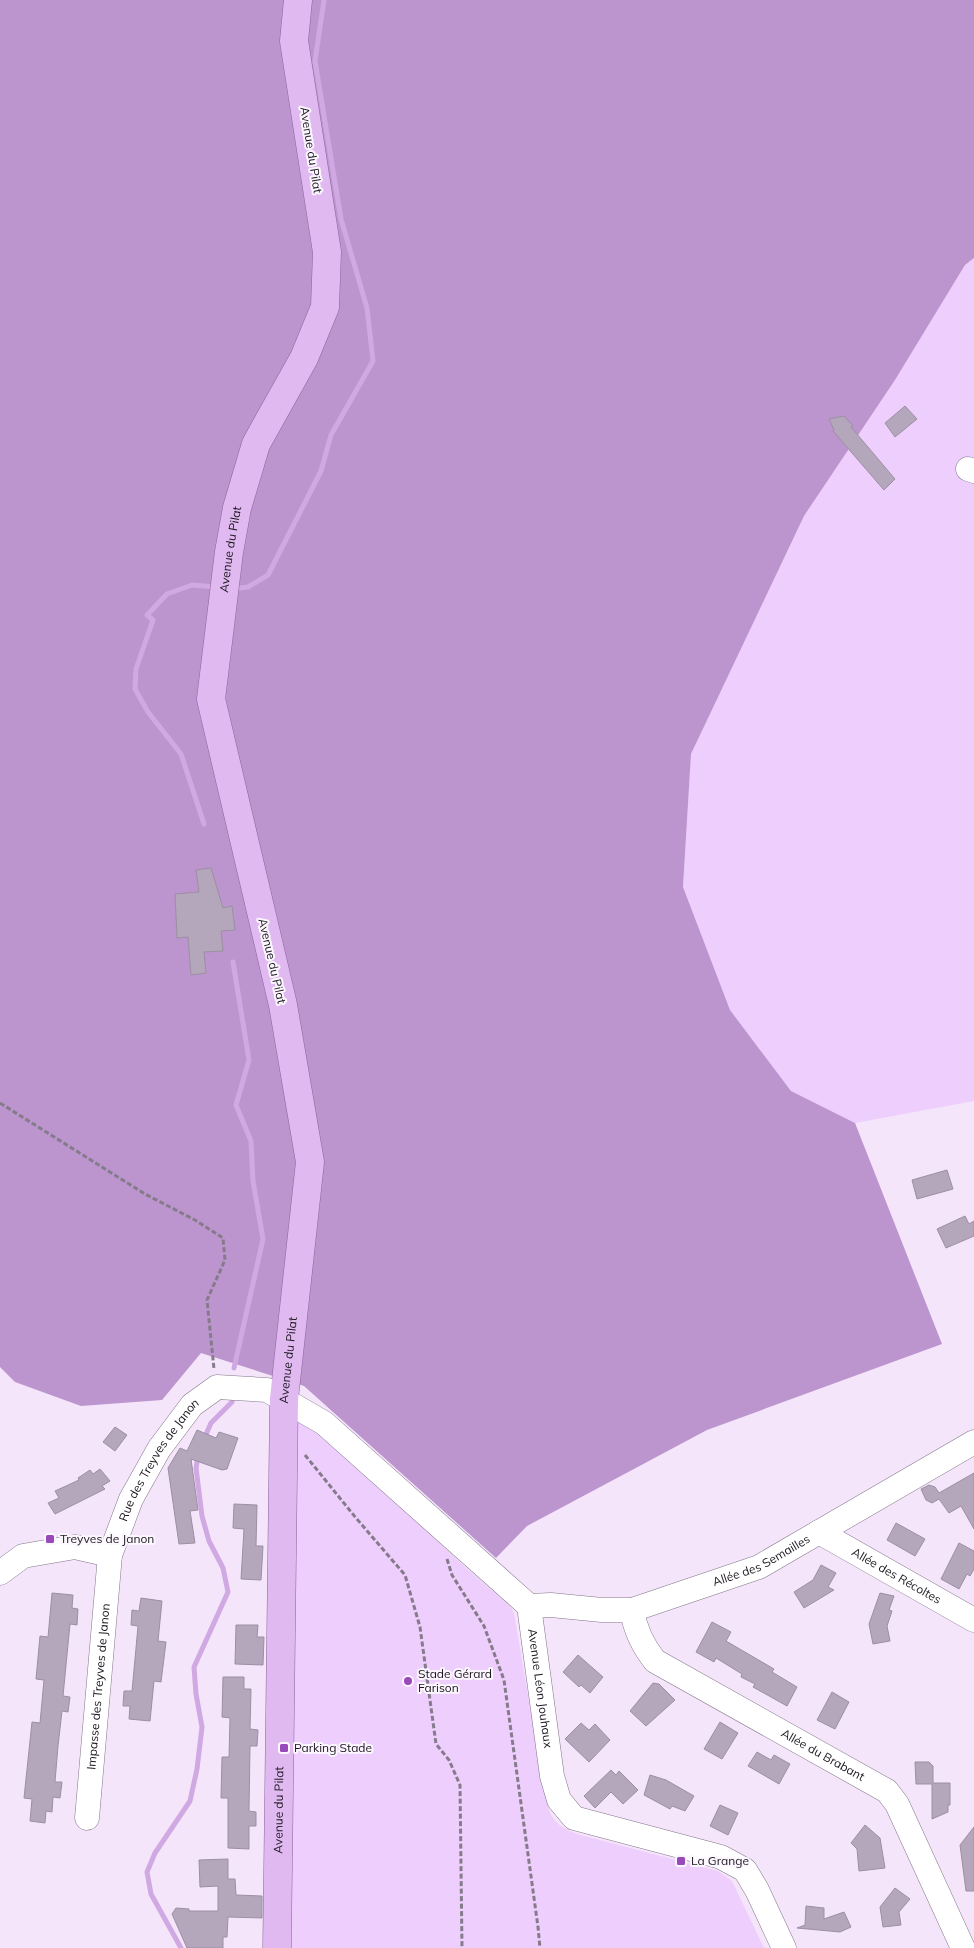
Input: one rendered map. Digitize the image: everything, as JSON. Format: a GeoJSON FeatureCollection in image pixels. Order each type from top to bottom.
{"type":"FeatureCollection","features":[{"type":"Feature","properties":{"kind":"main road","name":"Avenue du Pilat"},"geometry":{"type":"LineString","coordinates":[[277,1948],[284,1399],[310,1162],[283,1005],[211,699],[222,603],[237,508],[256,444],[304,358],[325,307],[327,252],[294,41],[298,0]]}},
{"type":"Feature","properties":{"kind":"street"},"geometry":{"type":"LineString","coordinates":[[217,1387],[267,1390],[324,1423],[529,1606]]}},
{"type":"Feature","properties":{"kind":"street","name":"Rue des Treyves de Janon"},"geometry":{"type":"LineString","coordinates":[[110,1555],[131,1499],[159,1449],[192,1404],[217,1387]]}},
{"type":"Feature","properties":{"kind":"street","name":"Allée des Semailles"},"geometry":{"type":"LineString","coordinates":[[529,1606],[551,1605],[602,1610],[632,1610],[759,1568],[974,1442]]}},
{"type":"Feature","properties":{"kind":"street","name":"Allée des Récoltes"},"geometry":{"type":"LineString","coordinates":[[819,1532],[974,1620]]}},
{"type":"Feature","properties":{"kind":"street"},"geometry":{"type":"LineString","coordinates":[[0,1573],[23,1556],[75,1547],[110,1555]]}},
{"type":"Feature","properties":{"kind":"street","name":"Impasse des Treyves de Janon"},"geometry":{"type":"LineString","coordinates":[[87,1818],[110,1555]]}},
{"type":"Feature","properties":{"kind":"street","name":"Avenue Léon Jouhaux"},"geometry":{"type":"LineString","coordinates":[[529,1606],[552,1776],[559,1800],[574,1818],[721,1857],[745,1870],[757,1890],[784,1948]]}},
{"type":"Feature","properties":{"kind":"street","name":"Allée du Brabant"},"geometry":{"type":"LineString","coordinates":[[632,1610],[640,1638],[645,1649],[655,1661],[887,1791],[897,1804],[963,1948]]}},
{"type":"Feature","properties":{"kind":"path"},"geometry":{"type":"LineString","coordinates":[[0,1103],[145,1194],[195,1220],[223,1238],[225,1260],[207,1300],[217,1387]]}},
{"type":"Feature","properties":{"kind":"path"},"geometry":{"type":"LineString","coordinates":[[283,1444],[295,1445],[308,1457],[356,1518],[405,1575],[420,1627],[436,1744],[449,1760],[460,1785],[462,1948]]}},
{"type":"Feature","properties":{"kind":"path"},"geometry":{"type":"LineString","coordinates":[[446,1557],[452,1575],[484,1626],[504,1680],[540,1948]]}},
{"type":"Feature","properties":{"kind":"shaded area"},"geometry":{"type":"Polygon","coordinates":[[[0,0],[974,0],[974,258],[965,265],[895,380],[804,516],[691,754],[683,887],[730,1010],[791,1091],[855,1123],[942,1344],[707,1430],[527,1526],[496,1558],[304,1386],[201,1353],[162,1400],[81,1406],[15,1382],[0,1367],[0,0]]]}},
{"type":"Feature","properties":{"kind":"shaded area"},"geometry":{"type":"Polygon","coordinates":[[[974,258],[974,1101],[855,1123],[791,1091],[730,1010],[683,887],[691,754],[804,516],[895,380],[965,265],[974,258]]]}},
{"type":"Feature","properties":{"kind":"shaded area","name":"Stade Gérard Farison"},"geometry":{"type":"Polygon","coordinates":[[[303,1422],[335,1445],[466,1568],[510,1606],[514,1613],[545,1795],[554,1820],[577,1834],[718,1871],[732,1881],[764,1948],[288,1948],[295,1423],[303,1422]]]}},
{"type":"Feature","properties":{"kind":"building"},"geometry":{"type":"Polygon","coordinates":[[[905,406],[917,419],[895,437],[885,423],[905,406]]]}},
{"type":"Feature","properties":{"kind":"building"},"geometry":{"type":"Polygon","coordinates":[[[844,416],[895,479],[884,490],[833,431],[829,419],[844,416]]]}},
{"type":"Feature","properties":{"kind":"building"},"geometry":{"type":"Polygon","coordinates":[[[211,868],[223,908],[232,906],[235,930],[221,931],[223,951],[204,952],[206,973],[191,975],[188,937],[177,938],[175,894],[199,892],[196,870],[211,868]]]}},
{"type":"Feature","properties":{"kind":"building"},"geometry":{"type":"Polygon","coordinates":[[[947,1170],[953,1189],[917,1199],[912,1180],[947,1170]]]}},
{"type":"Feature","properties":{"kind":"building"},"geometry":{"type":"Polygon","coordinates":[[[965,1216],[969,1224],[974,1221],[974,1236],[946,1248],[937,1229],[965,1216]]]}},
{"type":"Feature","properties":{"kind":"building"},"geometry":{"type":"Polygon","coordinates":[[[115,1427],[127,1435],[115,1451],[103,1442],[115,1427]]]}},
{"type":"Feature","properties":{"kind":"building"},"geometry":{"type":"Polygon","coordinates":[[[197,1430],[216,1438],[219,1432],[238,1438],[227,1469],[222,1470],[191,1459],[198,1510],[190,1511],[195,1543],[179,1544],[168,1468],[180,1448],[187,1451],[197,1430]]]}},
{"type":"Feature","properties":{"kind":"building"},"geometry":{"type":"Polygon","coordinates":[[[100,1469],[110,1481],[102,1486],[105,1489],[55,1514],[48,1503],[59,1498],[55,1491],[79,1480],[78,1478],[90,1470],[93,1474],[100,1469]]]}},
{"type":"Feature","properties":{"kind":"building"},"geometry":{"type":"Polygon","coordinates":[[[974,1473],[974,1529],[961,1506],[949,1513],[939,1499],[932,1503],[926,1500],[921,1489],[929,1485],[935,1487],[939,1493],[974,1473]]]}},
{"type":"Feature","properties":{"kind":"building"},"geometry":{"type":"Polygon","coordinates":[[[234,1504],[257,1505],[256,1546],[263,1546],[261,1580],[241,1579],[244,1529],[233,1528],[234,1504]]]}},
{"type":"Feature","properties":{"kind":"building"},"geometry":{"type":"Polygon","coordinates":[[[896,1523],[925,1539],[915,1556],[887,1540],[896,1523]]]}},
{"type":"Feature","properties":{"kind":"building"},"geometry":{"type":"Polygon","coordinates":[[[959,1543],[974,1551],[974,1569],[970,1576],[967,1574],[959,1589],[941,1579],[959,1543]]]}},
{"type":"Feature","properties":{"kind":"building"},"geometry":{"type":"Polygon","coordinates":[[[821,1565],[836,1573],[828,1587],[834,1590],[804,1608],[794,1592],[813,1580],[821,1565]]]}},
{"type":"Feature","properties":{"kind":"building"},"geometry":{"type":"Polygon","coordinates":[[[52,1593],[73,1595],[72,1608],[78,1609],[77,1625],[70,1624],[63,1696],[70,1697],[68,1712],[62,1711],[58,1746],[55,1782],[62,1782],[60,1798],[53,1797],[52,1812],[46,1811],[45,1823],[30,1821],[32,1799],[24,1798],[32,1722],[40,1723],[44,1680],[36,1679],[40,1636],[48,1637],[52,1593]]]}},
{"type":"Feature","properties":{"kind":"building"},"geometry":{"type":"Polygon","coordinates":[[[880,1593],[894,1596],[889,1610],[892,1611],[887,1626],[890,1641],[873,1644],[869,1624],[880,1593]]]}},
{"type":"Feature","properties":{"kind":"building"},"geometry":{"type":"Polygon","coordinates":[[[141,1598],[162,1601],[158,1641],[166,1642],[161,1682],[154,1681],[150,1721],[129,1719],[130,1706],[123,1706],[124,1691],[132,1691],[135,1659],[138,1626],[131,1625],[132,1610],[139,1611],[141,1598]]]}},
{"type":"Feature","properties":{"kind":"building"},"geometry":{"type":"Polygon","coordinates":[[[712,1622],[731,1632],[726,1641],[774,1669],[772,1672],[797,1687],[787,1706],[753,1687],[755,1684],[741,1677],[742,1674],[716,1658],[714,1662],[696,1652],[712,1622]]]}},
{"type":"Feature","properties":{"kind":"building"},"geometry":{"type":"Polygon","coordinates":[[[236,1625],[258,1625],[257,1637],[264,1637],[263,1665],[235,1664],[236,1625]]]}},
{"type":"Feature","properties":{"kind":"building"},"geometry":{"type":"Polygon","coordinates":[[[578,1655],[603,1677],[590,1693],[581,1685],[579,1687],[563,1672],[578,1655]]]}},
{"type":"Feature","properties":{"kind":"building"},"geometry":{"type":"Polygon","coordinates":[[[223,1677],[244,1677],[244,1689],[251,1689],[250,1729],[258,1730],[257,1746],[250,1746],[249,1811],[256,1812],[256,1826],[249,1826],[249,1849],[228,1848],[228,1798],[221,1798],[222,1757],[229,1757],[230,1718],[222,1717],[223,1677]]]}},
{"type":"Feature","properties":{"kind":"building"},"geometry":{"type":"Polygon","coordinates":[[[653,1683],[659,1684],[675,1700],[646,1726],[630,1711],[653,1683]]]}},
{"type":"Feature","properties":{"kind":"building"},"geometry":{"type":"Polygon","coordinates":[[[832,1692],[849,1702],[835,1729],[817,1720],[832,1692]]]}},
{"type":"Feature","properties":{"kind":"building"},"geometry":{"type":"Polygon","coordinates":[[[720,1722],[738,1733],[722,1759],[704,1749],[720,1722]]]}},
{"type":"Feature","properties":{"kind":"building"},"geometry":{"type":"Polygon","coordinates":[[[581,1723],[589,1730],[595,1724],[610,1740],[589,1762],[565,1739],[581,1723]]]}},
{"type":"Feature","properties":{"kind":"building"},"geometry":{"type":"Polygon","coordinates":[[[757,1752],[771,1760],[774,1755],[790,1764],[779,1784],[748,1766],[757,1752]]]}},
{"type":"Feature","properties":{"kind":"building"},"geometry":{"type":"Polygon","coordinates":[[[915,1762],[929,1762],[933,1766],[933,1783],[950,1783],[950,1805],[948,1805],[948,1812],[932,1819],[932,1784],[916,1784],[915,1762]]]}},
{"type":"Feature","properties":{"kind":"building"},"geometry":{"type":"Polygon","coordinates":[[[611,1770],[616,1775],[619,1771],[638,1790],[623,1804],[611,1792],[595,1808],[584,1796],[611,1770]]]}},
{"type":"Feature","properties":{"kind":"building"},"geometry":{"type":"Polygon","coordinates":[[[650,1775],[666,1780],[694,1796],[685,1811],[672,1806],[670,1809],[644,1795],[650,1775]]]}},
{"type":"Feature","properties":{"kind":"building"},"geometry":{"type":"Polygon","coordinates":[[[720,1805],[738,1813],[728,1835],[710,1826],[720,1805]]]}},
{"type":"Feature","properties":{"kind":"building"},"geometry":{"type":"Polygon","coordinates":[[[865,1825],[880,1838],[885,1868],[859,1871],[857,1849],[851,1843],[865,1825]]]}},
{"type":"Feature","properties":{"kind":"building"},"geometry":{"type":"Polygon","coordinates":[[[974,1827],[974,1891],[966,1891],[960,1845],[974,1827]]]}},
{"type":"Feature","properties":{"kind":"building"},"geometry":{"type":"Polygon","coordinates":[[[228,1859],[228,1879],[235,1879],[236,1895],[262,1896],[262,1918],[228,1917],[227,1937],[223,1937],[223,1948],[187,1948],[172,1914],[176,1908],[189,1909],[189,1911],[218,1911],[218,1886],[200,1887],[199,1860],[228,1859]]]}},
{"type":"Feature","properties":{"kind":"building"},"geometry":{"type":"Polygon","coordinates":[[[895,1888],[910,1899],[899,1912],[901,1925],[883,1927],[880,1907],[895,1888]]]}},
{"type":"Feature","properties":{"kind":"building"},"geometry":{"type":"Polygon","coordinates":[[[806,1906],[824,1908],[824,1919],[844,1912],[851,1927],[840,1932],[797,1928],[805,1925],[806,1906]]]}},
{"type":"Feature","properties":{"kind":"waterway"},"geometry":{"type":"LineString","coordinates":[[232,589],[248,587],[268,575],[321,471],[331,435],[373,361],[367,308],[341,219],[315,61],[324,0]]}},
{"type":"Feature","properties":{"kind":"waterway"},"geometry":{"type":"LineString","coordinates":[[204,824],[181,754],[148,712],[135,689],[136,669],[153,620],[147,615],[167,594],[192,585],[216,587]]}},
{"type":"Feature","properties":{"kind":"waterway"},"geometry":{"type":"LineString","coordinates":[[233,962],[249,1060],[236,1105],[251,1141],[253,1181],[263,1239],[234,1368]]}},
{"type":"Feature","properties":{"kind":"waterway"},"geometry":{"type":"LineString","coordinates":[[204,1439],[211,1423],[232,1402]]}},
{"type":"Feature","properties":{"kind":"waterway"},"geometry":{"type":"LineString","coordinates":[[181,1948],[151,1894],[147,1872],[155,1853],[190,1801],[197,1769],[202,1727],[196,1694],[194,1667],[228,1592],[223,1568],[209,1541],[202,1516],[196,1468],[198,1457]]}},
{"type":"Feature","properties":{"kind":"place","name":"Treyves de Janon"},"geometry":{"type":"Point","coordinates":[50,1539]}},
{"type":"Feature","properties":{"kind":"place","name":"Stade Gérard Farison"},"geometry":{"type":"Point","coordinates":[408,1681]}},
{"type":"Feature","properties":{"kind":"place","name":"Parking Stade"},"geometry":{"type":"Point","coordinates":[284,1748]}},
{"type":"Feature","properties":{"kind":"place","name":"La Grange"},"geometry":{"type":"Point","coordinates":[681,1861]}}]}
